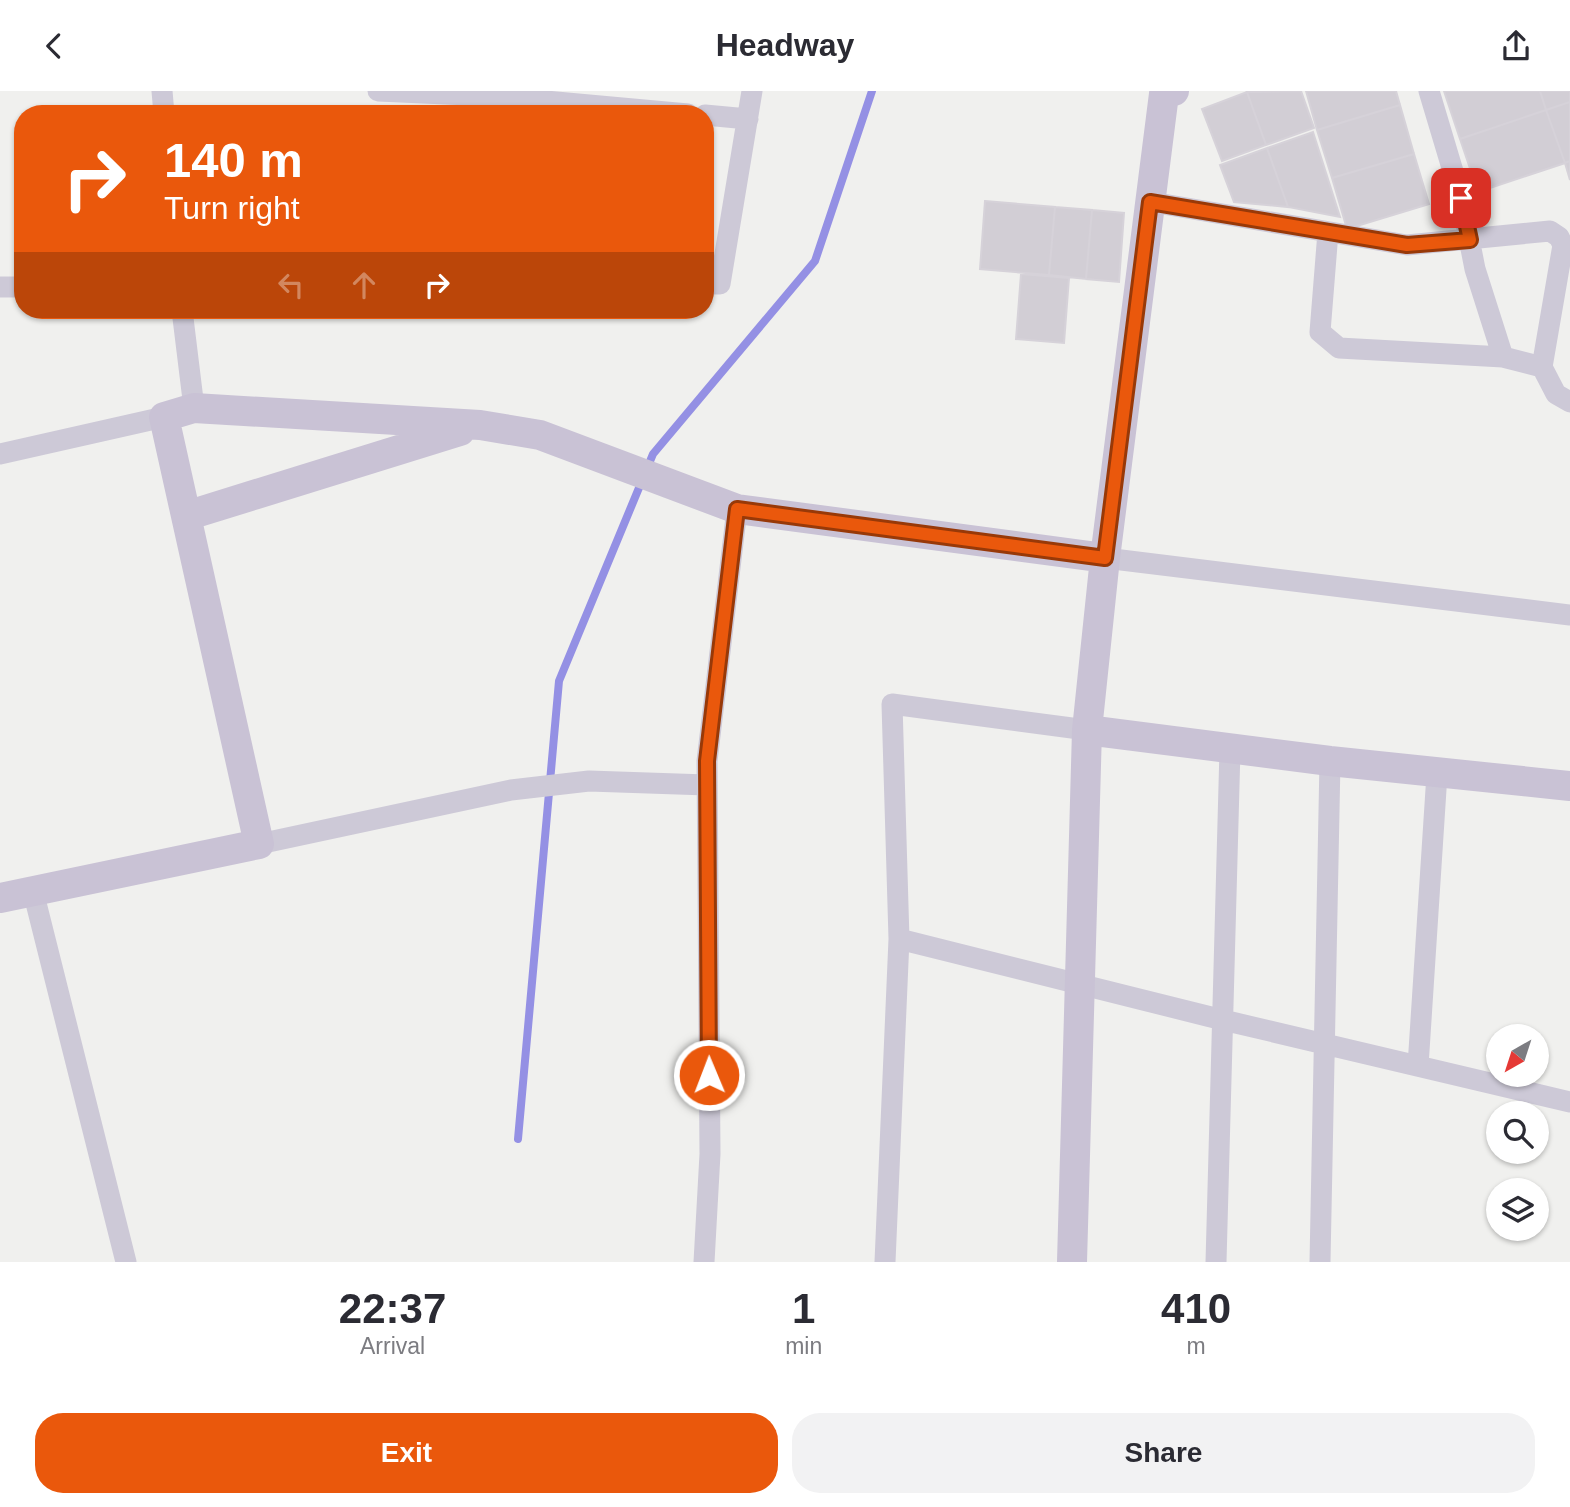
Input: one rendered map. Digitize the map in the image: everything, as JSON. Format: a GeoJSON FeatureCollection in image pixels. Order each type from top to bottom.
{"type":"FeatureCollection","features":[{"type":"Feature","properties":{"kind":"street"},"geometry":{"type":"LineString","coordinates":[[378,91],[561,105]]}},
{"type":"Feature","properties":{"kind":"street"},"geometry":{"type":"LineString","coordinates":[[714,284],[720,284],[752,91]]}},
{"type":"Feature","properties":{"kind":"street"},"geometry":{"type":"LineString","coordinates":[[1429,91],[1461,198],[1503,357]]}},
{"type":"Feature","properties":{"kind":"street"},"geometry":{"type":"LineString","coordinates":[[1072,1262],[1087,730],[1105,558],[1150,202],[1167,92]]}},
{"type":"Feature","properties":{"kind":"street"},"geometry":{"type":"LineString","coordinates":[[714,116],[748,119]]}},
{"type":"Feature","properties":{"kind":"street"},"geometry":{"type":"LineString","coordinates":[[1150,202],[1407,245],[1550,231],[1559,237],[1563,245],[1542,367],[1556,394],[1570,402]]}},
{"type":"Feature","properties":{"kind":"street"},"geometry":{"type":"LineString","coordinates":[[1328,232],[1320,332],[1328,342],[1339,348],[1503,357],[1542,367]]}},
{"type":"Feature","properties":{"kind":"street"},"geometry":{"type":"LineString","coordinates":[[183,319],[194,408]]}},
{"type":"Feature","properties":{"kind":"street"},"geometry":{"type":"LineString","coordinates":[[0,454],[194,408],[480,425],[540,435],[737,509],[1105,558],[1570,615]]}},
{"type":"Feature","properties":{"kind":"street"},"geometry":{"type":"LineString","coordinates":[[164,417],[259,843]]}},
{"type":"Feature","properties":{"kind":"street"},"geometry":{"type":"LineString","coordinates":[[186,516],[480,425]]}},
{"type":"Feature","properties":{"kind":"street"},"geometry":{"type":"LineString","coordinates":[[704,1262],[710,1154],[707,761],[737,509]]}},
{"type":"Feature","properties":{"kind":"street"},"geometry":{"type":"LineString","coordinates":[[885,1262],[899,939],[892,704],[1230,749],[1437,774],[1570,786]]}},
{"type":"Feature","properties":{"kind":"street"},"geometry":{"type":"LineString","coordinates":[[1216,1262],[1230,749]]}},
{"type":"Feature","properties":{"kind":"street"},"geometry":{"type":"LineString","coordinates":[[1320,1262],[1322,1044],[1330,761]]}},
{"type":"Feature","properties":{"kind":"street"},"geometry":{"type":"LineString","coordinates":[[1418,1066],[1437,774]]}},
{"type":"Feature","properties":{"kind":"street"},"geometry":{"type":"LineString","coordinates":[[0,898],[511,790],[589,781],[707,785]]}},
{"type":"Feature","properties":{"kind":"street"},"geometry":{"type":"LineString","coordinates":[[33,891],[126,1262]]}},
{"type":"Feature","properties":{"kind":"street"},"geometry":{"type":"LineString","coordinates":[[899,939],[1322,1044],[1570,1101]]}},
{"type":"Feature","properties":{"kind":"building"},"geometry":{"type":"Polygon","coordinates":[[[1301,91],[1314,128],[1266,145],[1247,92],[1301,91]]]}},
{"type":"Feature","properties":{"kind":"building"},"geometry":{"type":"Polygon","coordinates":[[[1306,91],[1396,91],[1400,105],[1317,130],[1306,91]]]}},
{"type":"Feature","properties":{"kind":"building"},"geometry":{"type":"Polygon","coordinates":[[[1444,91],[1540,91],[1546,110],[1460,139],[1444,91]]]}},
{"type":"Feature","properties":{"kind":"building"},"geometry":{"type":"Polygon","coordinates":[[[1540,91],[1570,91],[1570,102],[1546,110],[1540,91]]]}},
{"type":"Feature","properties":{"kind":"building"},"geometry":{"type":"Polygon","coordinates":[[[1247,92],[1266,145],[1222,161],[1202,109],[1247,92]]]}},
{"type":"Feature","properties":{"kind":"building"},"geometry":{"type":"Polygon","coordinates":[[[1570,102],[1570,161],[1565,163],[1546,110],[1570,102]]]}},
{"type":"Feature","properties":{"kind":"building"},"geometry":{"type":"Polygon","coordinates":[[[1400,105],[1414,154],[1332,178],[1317,130],[1400,105]]]}},
{"type":"Feature","properties":{"kind":"building"},"geometry":{"type":"Polygon","coordinates":[[[1546,110],[1565,163],[1478,192],[1460,139],[1546,110]]]}},
{"type":"Feature","properties":{"kind":"building"},"geometry":{"type":"Polygon","coordinates":[[[1313,132],[1340,217],[1288,207],[1267,148],[1313,132]]]}},
{"type":"Feature","properties":{"kind":"building"},"geometry":{"type":"Polygon","coordinates":[[[1267,148],[1288,207],[1234,202],[1220,165],[1267,148]]]}},
{"type":"Feature","properties":{"kind":"building"},"geometry":{"type":"Polygon","coordinates":[[[1414,154],[1429,204],[1347,229],[1332,178],[1414,154]]]}},
{"type":"Feature","properties":{"kind":"building"},"geometry":{"type":"Polygon","coordinates":[[[1570,161],[1570,180],[1565,163],[1570,161]]]}},
{"type":"Feature","properties":{"kind":"building"},"geometry":{"type":"Polygon","coordinates":[[[985,201],[1055,207],[1049,275],[980,269],[985,201]]]}},
{"type":"Feature","properties":{"kind":"building"},"geometry":{"type":"Polygon","coordinates":[[[1055,207],[1092,210],[1086,279],[1049,275],[1055,207]]]}},
{"type":"Feature","properties":{"kind":"building"},"geometry":{"type":"Polygon","coordinates":[[[1092,210],[1124,213],[1119,282],[1086,279],[1092,210]]]}},
{"type":"Feature","properties":{"kind":"building"},"geometry":{"type":"Polygon","coordinates":[[[1021,274],[1069,278],[1064,343],[1016,339],[1021,274]]]}},
{"type":"Feature","properties":{"kind":"waterway"},"geometry":{"type":"LineString","coordinates":[[518,1139],[559,681],[653,454],[815,261],[872,91]]}},
{"type":"Feature","properties":{"kind":"route"},"geometry":{"type":"LineString","coordinates":[[709,1075],[707,761],[737,509],[1105,558],[1150,202],[1407,245],[1470,240],[1461,198]]}}]}
